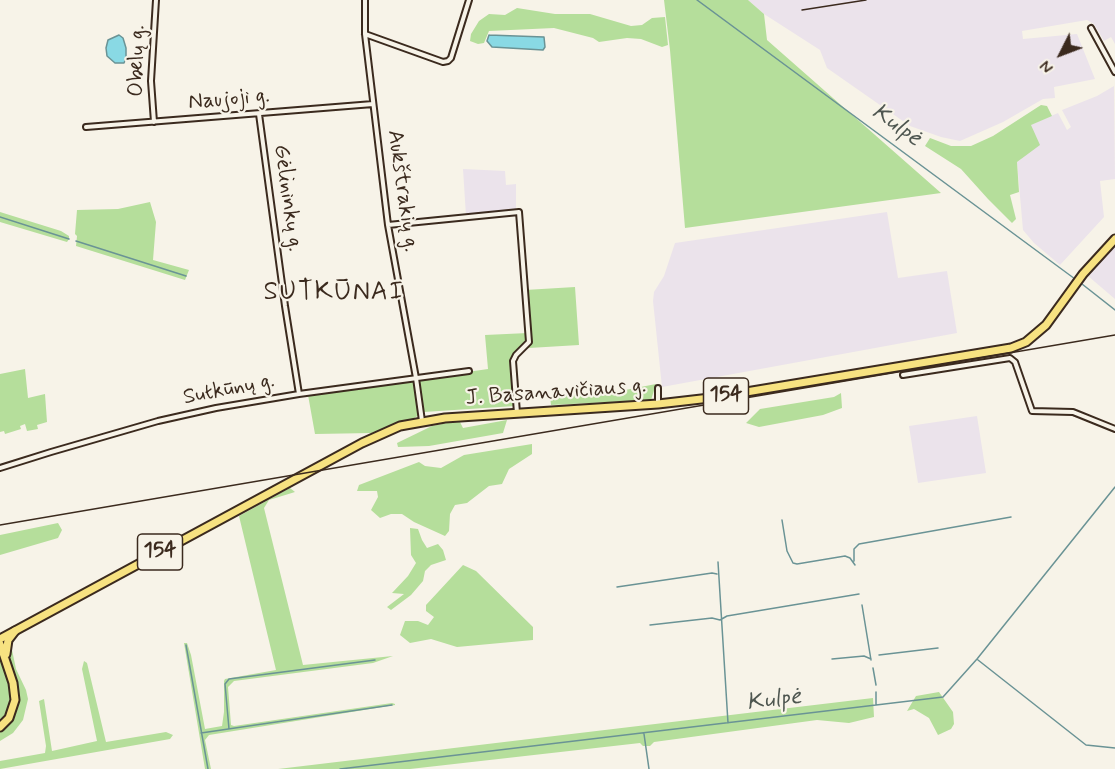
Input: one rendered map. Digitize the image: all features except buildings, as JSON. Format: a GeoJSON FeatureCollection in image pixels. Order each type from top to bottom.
{"type":"FeatureCollection","features":[{"type":"Feature","properties":{"kind":"main road","name":"J. Basanavičiaus g."},"geometry":{"type":"LineString","coordinates":[[0,639],[388,430],[422,422],[517,412],[658,404],[710,398],[1011,348],[1026,342],[1046,326],[1083,274],[1115,238]]}},
{"type":"Feature","properties":{"kind":"main road"},"geometry":{"type":"LineString","coordinates":[[3,656],[6,645],[15,631]]}},
{"type":"Feature","properties":{"kind":"main road"},"geometry":{"type":"LineString","coordinates":[[0,644],[14,683],[15,700],[9,718],[0,727]]}},
{"type":"Feature","properties":{"kind":"street","name":"Obelų g."},"geometry":{"type":"LineString","coordinates":[[154,122],[151,81],[156,0]]}},
{"type":"Feature","properties":{"kind":"street","name":"Aukštrakių g."},"geometry":{"type":"LineString","coordinates":[[364,0],[365,33],[388,225],[422,422]]}},
{"type":"Feature","properties":{"kind":"street"},"geometry":{"type":"LineString","coordinates":[[365,33],[443,62],[448,61],[451,58],[469,0]]}},
{"type":"Feature","properties":{"kind":"street"},"geometry":{"type":"LineString","coordinates":[[1091,28],[1115,72]]}},
{"type":"Feature","properties":{"kind":"street","name":"Naujoji g."},"geometry":{"type":"LineString","coordinates":[[86,127],[373,104]]}},
{"type":"Feature","properties":{"kind":"street","name":"Gėlininkų g."},"geometry":{"type":"LineString","coordinates":[[259,114],[299,394]]}},
{"type":"Feature","properties":{"kind":"street"},"geometry":{"type":"LineString","coordinates":[[388,225],[519,212],[529,342],[513,361],[517,412]]}},
{"type":"Feature","properties":{"kind":"street"},"geometry":{"type":"LineString","coordinates":[[903,375],[1010,358],[1015,362],[1032,411],[1073,412],[1115,429]]}},
{"type":"Feature","properties":{"kind":"street","name":"Sutkūnų g."},"geometry":{"type":"LineString","coordinates":[[0,468],[216,408],[299,394],[469,371]]}},
{"type":"Feature","properties":{"kind":"street"},"geometry":{"type":"LineString","coordinates":[[658,388],[658,404]]}},
{"type":"Feature","properties":{"kind":"shaded area"},"geometry":{"type":"Polygon","coordinates":[[[748,0],[1115,0],[1115,44],[1111,37],[1104,41],[1094,24],[1087,20],[1022,31],[1023,39],[1077,34],[1095,79],[1054,87],[1055,98],[1043,99],[1003,122],[960,141],[910,126],[827,68],[820,50],[764,14],[748,0]]]}},
{"type":"Feature","properties":{"kind":"shaded area"},"geometry":{"type":"Polygon","coordinates":[[[1114,86],[1115,179],[1100,181],[1104,217],[1060,265],[1034,243],[1023,230],[1017,162],[1021,159],[1030,125],[1058,113],[1067,130],[1071,127],[1062,110],[1097,96],[1114,86]]]}},
{"type":"Feature","properties":{"kind":"shaded area"},"geometry":{"type":"Polygon","coordinates":[[[463,169],[505,171],[506,185],[516,184],[516,212],[466,216],[463,169]]]}},
{"type":"Feature","properties":{"kind":"shaded area"},"geometry":{"type":"Polygon","coordinates":[[[887,212],[898,278],[947,271],[957,333],[662,387],[653,301],[654,292],[664,276],[675,243],[887,212]]]}},
{"type":"Feature","properties":{"kind":"shaded area"},"geometry":{"type":"Polygon","coordinates":[[[1115,246],[1115,299],[1088,276],[1115,246]]]}},
{"type":"Feature","properties":{"kind":"shaded area"},"geometry":{"type":"Polygon","coordinates":[[[977,416],[986,473],[918,483],[909,426],[977,416]]]}},
{"type":"Feature","properties":{"kind":"green space"},"geometry":{"type":"Polygon","coordinates":[[[664,0],[748,0],[764,14],[767,40],[941,193],[685,228],[664,0]]]}},
{"type":"Feature","properties":{"kind":"green space"},"geometry":{"type":"Polygon","coordinates":[[[517,8],[555,14],[590,14],[631,26],[642,25],[652,18],[665,17],[668,45],[662,47],[641,39],[627,38],[599,42],[593,38],[554,28],[489,31],[484,43],[478,44],[470,41],[471,34],[479,21],[489,14],[505,15],[517,8]]]}},
{"type":"Feature","properties":{"kind":"green space"},"geometry":{"type":"Polygon","coordinates":[[[1041,105],[1047,106],[1052,116],[1031,125],[1040,145],[1017,162],[1019,192],[1010,195],[1016,219],[1012,223],[961,169],[925,146],[930,138],[951,146],[971,146],[993,136],[1041,105]]]}},
{"type":"Feature","properties":{"kind":"green space"},"geometry":{"type":"Polygon","coordinates":[[[150,202],[156,222],[153,260],[189,270],[185,280],[76,246],[77,210],[118,209],[150,202]]]}},
{"type":"Feature","properties":{"kind":"green space"},"geometry":{"type":"Polygon","coordinates":[[[0,212],[61,231],[69,236],[69,239],[67,242],[0,222],[0,212]]]}},
{"type":"Feature","properties":{"kind":"green space"},"geometry":{"type":"Polygon","coordinates":[[[575,287],[579,345],[529,348],[516,352],[510,364],[515,406],[424,412],[411,420],[372,433],[315,434],[308,395],[488,369],[485,335],[528,333],[525,290],[575,287]]]}},
{"type":"Feature","properties":{"kind":"green space"},"geometry":{"type":"Polygon","coordinates":[[[25,369],[28,398],[45,394],[47,422],[37,425],[38,429],[27,431],[25,424],[20,426],[21,429],[5,434],[4,431],[0,432],[0,374],[25,369]]]}},
{"type":"Feature","properties":{"kind":"green space"},"geometry":{"type":"Polygon","coordinates":[[[656,384],[651,400],[551,405],[550,396],[615,392],[656,384]]]}},
{"type":"Feature","properties":{"kind":"green space"},"geometry":{"type":"Polygon","coordinates":[[[841,393],[842,408],[823,415],[759,427],[746,423],[760,409],[834,397],[841,393]]]}},
{"type":"Feature","properties":{"kind":"green space"},"geometry":{"type":"Polygon","coordinates":[[[507,420],[503,433],[429,446],[398,447],[397,443],[432,426],[460,422],[463,428],[507,420]]]}},
{"type":"Feature","properties":{"kind":"green space"},"geometry":{"type":"Polygon","coordinates":[[[532,444],[532,454],[509,469],[502,484],[489,486],[467,503],[455,505],[450,514],[449,531],[445,536],[402,514],[391,514],[380,518],[371,510],[378,497],[377,491],[357,491],[359,485],[419,462],[425,466],[441,468],[464,455],[532,444]]]}},
{"type":"Feature","properties":{"kind":"green space"},"geometry":{"type":"Polygon","coordinates":[[[290,488],[295,492],[269,500],[264,508],[303,665],[393,656],[373,663],[234,681],[228,687],[231,725],[392,703],[395,705],[209,735],[205,740],[211,769],[205,769],[184,643],[187,643],[191,655],[205,729],[222,726],[225,679],[276,670],[239,516],[290,488]]]}},
{"type":"Feature","properties":{"kind":"green space"},"geometry":{"type":"Polygon","coordinates":[[[58,523],[62,530],[58,538],[0,555],[0,535],[58,523]]]}},
{"type":"Feature","properties":{"kind":"green space"},"geometry":{"type":"Polygon","coordinates":[[[410,528],[418,529],[427,548],[438,544],[446,560],[431,565],[425,571],[423,581],[411,595],[391,610],[387,607],[404,594],[392,593],[408,576],[416,563],[411,555],[410,528]]]}},
{"type":"Feature","properties":{"kind":"green space"},"geometry":{"type":"Polygon","coordinates":[[[463,565],[476,571],[533,627],[533,640],[457,647],[431,639],[410,643],[400,635],[405,621],[418,621],[428,625],[434,617],[426,611],[426,605],[463,565]]]}},
{"type":"Feature","properties":{"kind":"green space"},"geometry":{"type":"Polygon","coordinates":[[[16,637],[11,645],[16,669],[28,699],[23,720],[13,733],[0,741],[0,731],[13,717],[18,702],[16,680],[8,656],[11,641],[16,637]]]}},
{"type":"Feature","properties":{"kind":"green space"},"geometry":{"type":"Polygon","coordinates":[[[0,657],[10,681],[12,701],[10,709],[0,723],[0,657]]]}},
{"type":"Feature","properties":{"kind":"green space"},"geometry":{"type":"Polygon","coordinates":[[[84,661],[87,663],[106,742],[166,732],[173,735],[170,739],[0,769],[0,761],[45,753],[39,701],[44,699],[52,751],[97,741],[82,669],[84,661]]]}},
{"type":"Feature","properties":{"kind":"green space"},"geometry":{"type":"Polygon","coordinates":[[[939,692],[953,712],[954,724],[951,729],[938,735],[929,718],[914,709],[907,711],[916,696],[939,692]]]}},
{"type":"Feature","properties":{"kind":"green space"},"geometry":{"type":"Polygon","coordinates":[[[873,698],[874,717],[849,723],[817,720],[654,742],[650,746],[643,746],[640,743],[410,769],[278,769],[873,698]]]}},
{"type":"Feature","properties":{"kind":"water"},"geometry":{"type":"Polygon","coordinates":[[[119,35],[123,38],[126,48],[124,63],[115,63],[107,56],[108,40],[119,35]]]}},
{"type":"Feature","properties":{"kind":"water"},"geometry":{"type":"Polygon","coordinates":[[[489,35],[544,37],[545,47],[543,50],[492,47],[487,41],[489,35]]]}},
{"type":"Feature","properties":{"kind":"waterway","name":"Kulpė"},"geometry":{"type":"LineString","coordinates":[[697,0],[1075,279]]}},
{"type":"Feature","properties":{"kind":"waterway"},"geometry":{"type":"LineString","coordinates":[[0,217],[69,239]]}},
{"type":"Feature","properties":{"kind":"waterway"},"geometry":{"type":"LineString","coordinates":[[76,241],[186,276]]}},
{"type":"Feature","properties":{"kind":"waterway","name":"Kulpė"},"geometry":{"type":"LineString","coordinates":[[1082,284],[1115,310]]}},
{"type":"Feature","properties":{"kind":"waterway","name":"Kulpė"},"geometry":{"type":"LineString","coordinates":[[340,769],[943,697],[977,659],[1115,487]]}},
{"type":"Feature","properties":{"kind":"waterway"},"geometry":{"type":"LineString","coordinates":[[854,561],[854,549],[859,544],[1011,517]]}},
{"type":"Feature","properties":{"kind":"waterway"},"geometry":{"type":"LineString","coordinates":[[782,520],[787,551],[793,563],[845,556],[850,558],[855,565]]}},
{"type":"Feature","properties":{"kind":"waterway"},"geometry":{"type":"LineString","coordinates":[[718,562],[728,723]]}},
{"type":"Feature","properties":{"kind":"waterway"},"geometry":{"type":"LineString","coordinates":[[617,587],[717,574]]}},
{"type":"Feature","properties":{"kind":"waterway"},"geometry":{"type":"LineString","coordinates":[[650,625],[712,618],[720,620],[727,616],[859,594]]}},
{"type":"Feature","properties":{"kind":"waterway"},"geometry":{"type":"LineString","coordinates":[[862,605],[871,660]]}},
{"type":"Feature","properties":{"kind":"waterway"},"geometry":{"type":"LineString","coordinates":[[186,645],[208,769]]}},
{"type":"Feature","properties":{"kind":"waterway"},"geometry":{"type":"LineString","coordinates":[[879,655],[938,648]]}},
{"type":"Feature","properties":{"kind":"waterway"},"geometry":{"type":"LineString","coordinates":[[832,659],[864,656],[871,659]]}},
{"type":"Feature","properties":{"kind":"waterway"},"geometry":{"type":"LineString","coordinates":[[229,729],[225,684],[229,679],[375,660]]}},
{"type":"Feature","properties":{"kind":"waterway"},"geometry":{"type":"LineString","coordinates":[[978,660],[1086,745],[1115,748]]}},
{"type":"Feature","properties":{"kind":"waterway"},"geometry":{"type":"LineString","coordinates":[[873,668],[876,685]]}},
{"type":"Feature","properties":{"kind":"waterway"},"geometry":{"type":"LineString","coordinates":[[876,692],[876,705]]}},
{"type":"Feature","properties":{"kind":"waterway"},"geometry":{"type":"LineString","coordinates":[[201,733],[392,705]]}},
{"type":"Feature","properties":{"kind":"waterway"},"geometry":{"type":"LineString","coordinates":[[644,734],[649,769]]}},
{"type":"Feature","properties":{"kind":"railway"},"geometry":{"type":"LineString","coordinates":[[802,10],[866,0]]}},
{"type":"Feature","properties":{"kind":"railway"},"geometry":{"type":"LineString","coordinates":[[0,525],[1115,335]]}},
{"type":"Feature","properties":{"kind":"district","name":"SUTKŪNAI"},"geometry":{"type":"Point","coordinates":[334,294]}}]}
